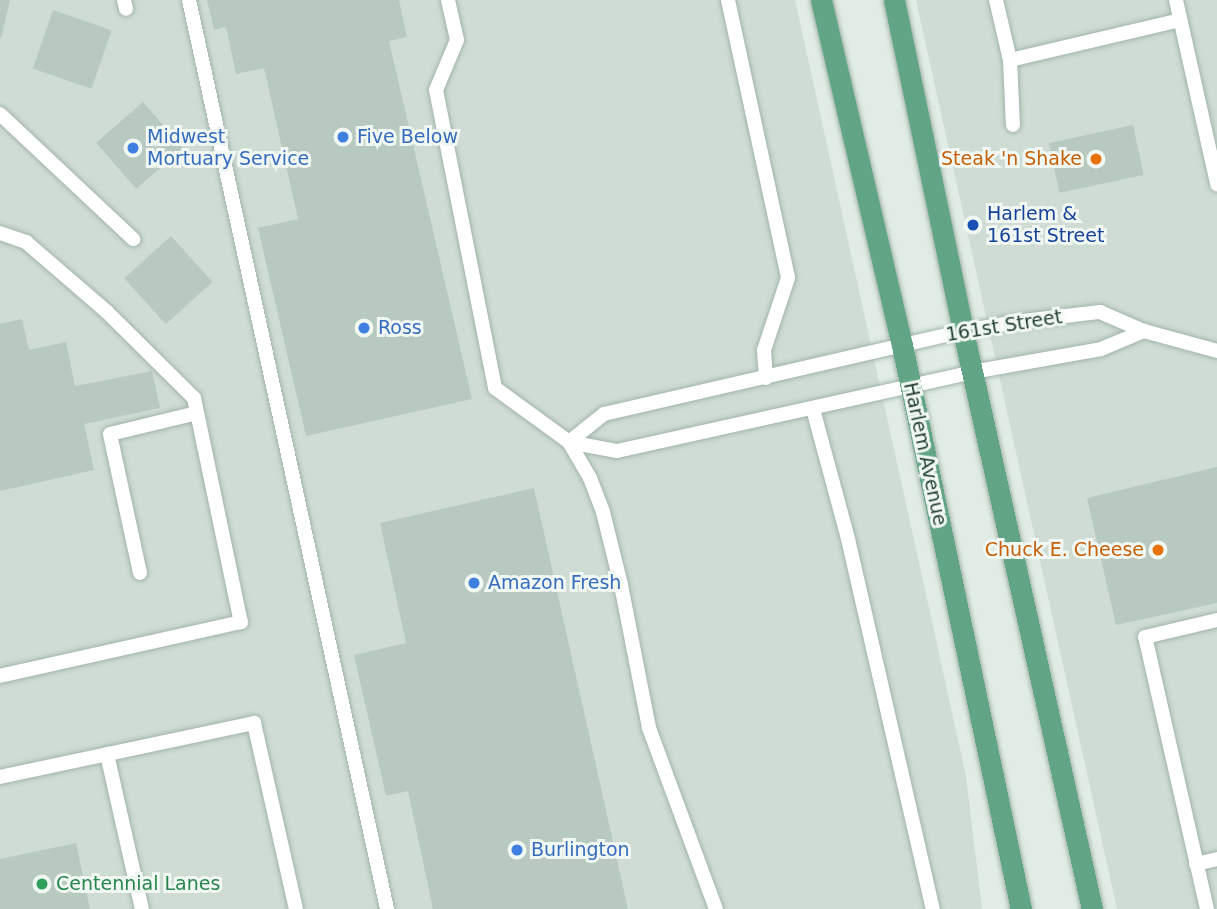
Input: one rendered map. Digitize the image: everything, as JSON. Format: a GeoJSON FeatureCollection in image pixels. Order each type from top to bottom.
{"type":"FeatureCollection","features":[{"type":"Feature","properties":{"kind":"main road","name":"Harlem Avenue"},"geometry":{"type":"LineString","coordinates":[[821,0],[911,385],[1021,909]]}},
{"type":"Feature","properties":{"kind":"main road"},"geometry":{"type":"LineString","coordinates":[[894,0],[963,331],[1092,909]]}},
{"type":"Feature","properties":{"kind":"lane"},"geometry":{"type":"LineString","coordinates":[[189,0],[387,909]]}},
{"type":"Feature","properties":{"kind":"lane"},"geometry":{"type":"LineString","coordinates":[[448,0],[457,40],[436,90],[495,388],[569,442],[590,478],[603,512],[621,585],[649,728],[716,909]]}},
{"type":"Feature","properties":{"kind":"lane"},"geometry":{"type":"LineString","coordinates":[[728,0],[788,278],[764,350],[766,378]]}},
{"type":"Feature","properties":{"kind":"lane"},"geometry":{"type":"LineString","coordinates":[[996,0],[1010,60],[1013,125]]}},
{"type":"Feature","properties":{"kind":"lane"},"geometry":{"type":"LineString","coordinates":[[1176,0],[1217,184]]}},
{"type":"Feature","properties":{"kind":"lane"},"geometry":{"type":"LineString","coordinates":[[1010,60],[1180,20]]}},
{"type":"Feature","properties":{"kind":"lane"},"geometry":{"type":"LineString","coordinates":[[0,114],[133,239]]}},
{"type":"Feature","properties":{"kind":"lane"},"geometry":{"type":"LineString","coordinates":[[0,233],[26,242],[107,312],[194,398],[241,622],[0,676]]}},
{"type":"Feature","properties":{"kind":"lane","name":"161st Street"},"geometry":{"type":"LineString","coordinates":[[569,442],[604,414],[963,331],[1100,312],[1143,331],[1217,351]]}},
{"type":"Feature","properties":{"kind":"lane","name":"161st Street"},"geometry":{"type":"LineString","coordinates":[[569,442],[617,451],[972,372],[1101,349],[1143,331]]}},
{"type":"Feature","properties":{"kind":"lane"},"geometry":{"type":"LineString","coordinates":[[813,409],[848,539],[933,909]]}},
{"type":"Feature","properties":{"kind":"lane"},"geometry":{"type":"LineString","coordinates":[[140,573],[110,434],[197,413]]}},
{"type":"Feature","properties":{"kind":"lane"},"geometry":{"type":"LineString","coordinates":[[1207,909],[1144,637],[1217,620]]}},
{"type":"Feature","properties":{"kind":"lane"},"geometry":{"type":"LineString","coordinates":[[0,777],[254,723],[296,909]]}},
{"type":"Feature","properties":{"kind":"lane"},"geometry":{"type":"LineString","coordinates":[[107,754],[142,909]]}},
{"type":"Feature","properties":{"kind":"lane"},"geometry":{"type":"LineString","coordinates":[[1196,864],[1217,859]]}},
{"type":"Feature","properties":{"kind":"shaded area"},"geometry":{"type":"Polygon","coordinates":[[[0,0],[795,0],[966,776],[982,909],[0,909],[0,0]]]}},
{"type":"Feature","properties":{"kind":"shaded area"},"geometry":{"type":"Polygon","coordinates":[[[916,0],[1217,0],[1217,909],[1117,909],[916,0]]]}},
{"type":"Feature","properties":{"kind":"building"},"geometry":{"type":"Polygon","coordinates":[[[0,0],[10,0],[1,39],[0,38],[0,0]]]}},
{"type":"Feature","properties":{"kind":"building"},"geometry":{"type":"Polygon","coordinates":[[[207,0],[399,0],[407,37],[389,41],[472,399],[306,436],[258,228],[298,219],[264,68],[236,74],[226,27],[214,30],[207,0]]]}},
{"type":"Feature","properties":{"kind":"building"},"geometry":{"type":"Polygon","coordinates":[[[53,10],[112,30],[91,89],[33,69],[53,10]]]}},
{"type":"Feature","properties":{"kind":"building"},"geometry":{"type":"Polygon","coordinates":[[[143,102],[183,148],[136,189],[96,143],[143,102]]]}},
{"type":"Feature","properties":{"kind":"building","name":"Steak 'n Shake"},"geometry":{"type":"Polygon","coordinates":[[[1133,125],[1144,175],[1059,193],[1049,143],[1133,125]]]}},
{"type":"Feature","properties":{"kind":"building"},"geometry":{"type":"Polygon","coordinates":[[[171,236],[212,282],[166,324],[124,278],[171,236]]]}},
{"type":"Feature","properties":{"kind":"building"},"geometry":{"type":"Polygon","coordinates":[[[22,319],[29,350],[66,342],[75,386],[152,371],[160,408],[84,424],[94,470],[0,491],[0,324],[22,319]]]}},
{"type":"Feature","properties":{"kind":"building","name":"Chuck E. Cheese"},"geometry":{"type":"Polygon","coordinates":[[[1217,467],[1217,603],[1116,625],[1087,498],[1217,467]]]}},
{"type":"Feature","properties":{"kind":"building","name":"Amazon Fresh"},"geometry":{"type":"Polygon","coordinates":[[[534,488],[628,909],[433,909],[408,791],[386,796],[354,655],[406,643],[380,523],[534,488]]]}},
{"type":"Feature","properties":{"kind":"building","name":"Centennial Lanes"},"geometry":{"type":"Polygon","coordinates":[[[76,843],[90,909],[0,909],[0,859],[76,843]]]}},
{"type":"Feature","properties":{"kind":"place","name":"Five Below"},"geometry":{"type":"Point","coordinates":[343,137]}},
{"type":"Feature","properties":{"kind":"place","name":"Midwest Mortuary Service"},"geometry":{"type":"Point","coordinates":[133,148]}},
{"type":"Feature","properties":{"kind":"place","name":"Steak 'n Shake"},"geometry":{"type":"Point","coordinates":[1096,159]}},
{"type":"Feature","properties":{"kind":"place","name":"Harlem & 161st Street"},"geometry":{"type":"Point","coordinates":[973,225]}},
{"type":"Feature","properties":{"kind":"place","name":"Ross"},"geometry":{"type":"Point","coordinates":[364,328]}},
{"type":"Feature","properties":{"kind":"place","name":"Chuck E. Cheese"},"geometry":{"type":"Point","coordinates":[1158,550]}},
{"type":"Feature","properties":{"kind":"place","name":"Amazon Fresh"},"geometry":{"type":"Point","coordinates":[474,583]}},
{"type":"Feature","properties":{"kind":"place","name":"Burlington"},"geometry":{"type":"Point","coordinates":[517,850]}},
{"type":"Feature","properties":{"kind":"place","name":"Centennial Lanes"},"geometry":{"type":"Point","coordinates":[42,884]}}]}
